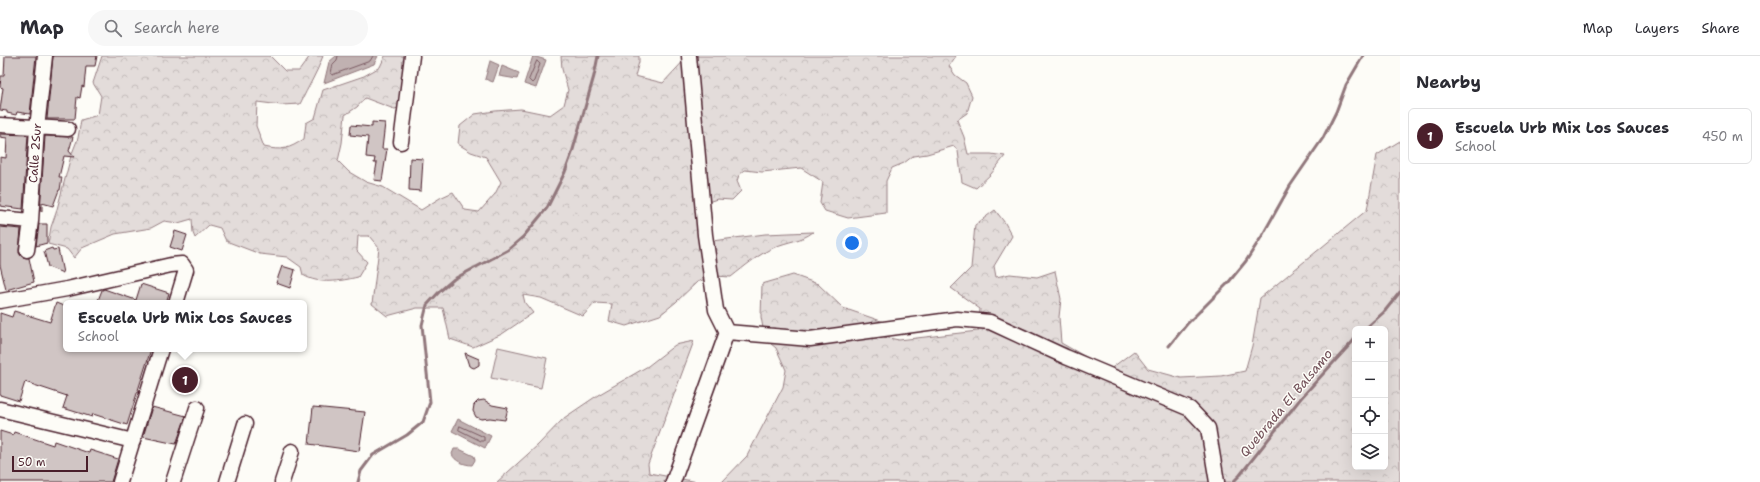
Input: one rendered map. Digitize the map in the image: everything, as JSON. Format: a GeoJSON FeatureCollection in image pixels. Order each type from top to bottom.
{"type":"FeatureCollection","features":[{"type":"Feature","properties":{"kind":"street","name":"Calle 2Sur"},"geometry":{"type":"LineString","coordinates":[[27,250],[37,128],[45,56]]}},
{"type":"Feature","properties":{"kind":"street"},"geometry":{"type":"LineString","coordinates":[[401,142],[412,56]]}},
{"type":"Feature","properties":{"kind":"street"},"geometry":{"type":"LineString","coordinates":[[673,482],[727,332],[716,310],[705,235],[689,56]]}},
{"type":"Feature","properties":{"kind":"street"},"geometry":{"type":"LineString","coordinates":[[0,125],[68,129]]}},
{"type":"Feature","properties":{"kind":"street"},"geometry":{"type":"LineString","coordinates":[[0,218],[30,221]]}},
{"type":"Feature","properties":{"kind":"street"},"geometry":{"type":"LineString","coordinates":[[0,301],[68,289],[171,265],[182,264],[186,270],[177,300]]}},
{"type":"Feature","properties":{"kind":"street"},"geometry":{"type":"LineString","coordinates":[[727,332],[810,339],[957,319],[990,322],[1066,357],[1190,409],[1208,428],[1217,482]]}},
{"type":"Feature","properties":{"kind":"street"},"geometry":{"type":"LineString","coordinates":[[120,482],[160,352]]}},
{"type":"Feature","properties":{"kind":"street"},"geometry":{"type":"LineString","coordinates":[[173,482],[197,408]]}},
{"type":"Feature","properties":{"kind":"street"},"geometry":{"type":"LineString","coordinates":[[0,409],[133,441]]}},
{"type":"Feature","properties":{"kind":"street"},"geometry":{"type":"LineString","coordinates":[[228,482],[245,424]]}},
{"type":"Feature","properties":{"kind":"street"},"geometry":{"type":"LineString","coordinates":[[282,482],[292,451]]}},
{"type":"Feature","properties":{"kind":"green space"},"geometry":{"type":"Polygon","coordinates":[[[102,56],[270,56],[285,71],[299,71],[310,56],[323,56],[300,104],[281,105],[257,102],[256,126],[264,147],[281,149],[294,145],[304,139],[306,123],[315,118],[323,90],[364,76],[380,67],[385,56],[405,56],[401,84],[400,108],[394,109],[365,98],[357,107],[345,115],[342,143],[338,161],[349,172],[366,182],[383,187],[421,210],[453,192],[465,210],[479,212],[495,194],[501,182],[486,157],[471,152],[458,144],[460,126],[475,114],[495,111],[521,109],[550,115],[564,105],[568,90],[562,69],[561,56],[639,56],[635,76],[663,83],[688,56],[956,56],[949,66],[955,75],[966,83],[972,96],[967,113],[957,120],[964,137],[968,154],[991,154],[1005,156],[991,174],[976,188],[962,182],[958,151],[954,146],[927,154],[913,156],[904,163],[892,168],[886,181],[886,213],[848,218],[825,211],[820,203],[823,182],[801,168],[762,172],[745,170],[739,175],[737,181],[741,191],[732,200],[717,199],[708,202],[712,241],[765,234],[813,232],[800,239],[780,245],[763,253],[731,277],[714,276],[697,282],[660,315],[626,326],[609,321],[612,304],[595,303],[583,316],[541,298],[523,295],[525,303],[533,313],[502,334],[473,347],[450,339],[443,308],[417,308],[387,316],[372,304],[379,248],[369,236],[358,236],[357,251],[367,262],[358,277],[330,281],[316,280],[303,275],[301,267],[287,257],[260,254],[226,241],[220,228],[209,225],[195,238],[192,219],[178,223],[164,221],[151,228],[115,234],[82,248],[74,258],[67,249],[48,244],[51,227],[71,156],[78,138],[81,120],[98,115],[101,96],[93,83],[102,56]]]}},
{"type":"Feature","properties":{"kind":"green space"},"geometry":{"type":"Polygon","coordinates":[[[1400,141],[1400,482],[722,482],[747,456],[783,387],[786,370],[776,348],[765,339],[761,317],[762,284],[793,275],[818,284],[843,308],[884,322],[884,337],[899,340],[978,331],[980,309],[951,288],[971,268],[975,225],[995,210],[1005,223],[1012,236],[994,266],[996,277],[1010,274],[1037,277],[1055,271],[1061,299],[1059,317],[1061,343],[1109,370],[1134,351],[1148,369],[1181,378],[1221,376],[1245,371],[1252,346],[1260,298],[1367,210],[1377,155],[1400,141]]]}},
{"type":"Feature","properties":{"kind":"green space"},"geometry":{"type":"Polygon","coordinates":[[[694,341],[648,464],[649,473],[698,482],[497,482],[538,445],[564,418],[598,395],[648,366],[675,345],[694,341]]]}},
{"type":"Feature","properties":{"kind":"green space"},"geometry":{"type":"Polygon","coordinates":[[[498,347],[547,358],[541,388],[491,378],[498,347]]]}},
{"type":"Feature","properties":{"kind":"water"},"geometry":{"type":"Polygon","coordinates":[[[336,56],[378,56],[374,64],[324,83],[329,62],[336,56]]]}},
{"type":"Feature","properties":{"kind":"water"},"geometry":{"type":"Polygon","coordinates":[[[533,56],[546,60],[536,88],[524,84],[533,56]]]}},
{"type":"Feature","properties":{"kind":"water"},"geometry":{"type":"Polygon","coordinates":[[[490,61],[499,65],[493,82],[485,79],[490,61]]]}},
{"type":"Feature","properties":{"kind":"water"},"geometry":{"type":"Polygon","coordinates":[[[502,66],[519,73],[517,79],[499,76],[502,66]]]}},
{"type":"Feature","properties":{"kind":"water"},"geometry":{"type":"Polygon","coordinates":[[[458,419],[491,436],[485,448],[452,431],[458,419]]]}},
{"type":"Feature","properties":{"kind":"water"},"geometry":{"type":"Polygon","coordinates":[[[454,449],[459,449],[474,456],[475,460],[472,465],[457,461],[452,454],[454,449]]]}},
{"type":"Feature","properties":{"kind":"building"},"geometry":{"type":"Polygon","coordinates":[[[5,56],[36,56],[30,114],[17,112],[16,115],[0,110],[3,88],[0,87],[1,76],[4,76],[5,56]]]}},
{"type":"Feature","properties":{"kind":"building"},"geometry":{"type":"Polygon","coordinates":[[[53,56],[97,56],[95,66],[86,66],[84,87],[82,86],[80,98],[77,97],[75,119],[47,119],[53,56]]]}},
{"type":"Feature","properties":{"kind":"building"},"geometry":{"type":"Polygon","coordinates":[[[372,122],[385,123],[382,149],[387,149],[382,181],[374,180],[377,163],[374,163],[375,158],[366,157],[368,137],[350,135],[351,125],[372,127],[372,122]]]}},
{"type":"Feature","properties":{"kind":"building"},"geometry":{"type":"Polygon","coordinates":[[[0,134],[28,135],[23,209],[0,206],[0,157],[6,158],[7,138],[0,137],[0,134]]]}},
{"type":"Feature","properties":{"kind":"building"},"geometry":{"type":"Polygon","coordinates":[[[45,136],[73,137],[69,151],[74,157],[64,156],[59,177],[62,177],[60,190],[53,206],[42,203],[42,211],[40,211],[45,136]]]}},
{"type":"Feature","properties":{"kind":"building"},"geometry":{"type":"Polygon","coordinates":[[[410,158],[423,159],[421,191],[409,190],[410,158]]]}},
{"type":"Feature","properties":{"kind":"building"},"geometry":{"type":"Polygon","coordinates":[[[39,224],[47,224],[47,243],[36,246],[39,224]]]}},
{"type":"Feature","properties":{"kind":"building"},"geometry":{"type":"Polygon","coordinates":[[[0,227],[21,229],[19,253],[22,257],[29,258],[34,282],[6,290],[0,265],[0,227]]]}},
{"type":"Feature","properties":{"kind":"building"},"geometry":{"type":"Polygon","coordinates":[[[175,231],[187,235],[182,251],[170,247],[175,231]]]}},
{"type":"Feature","properties":{"kind":"building"},"geometry":{"type":"Polygon","coordinates":[[[52,248],[53,250],[58,249],[63,273],[48,267],[44,251],[52,248]]]}},
{"type":"Feature","properties":{"kind":"building"},"geometry":{"type":"Polygon","coordinates":[[[282,266],[295,270],[290,288],[276,283],[282,266]]]}},
{"type":"Feature","properties":{"kind":"building"},"geometry":{"type":"Polygon","coordinates":[[[141,284],[169,293],[167,300],[136,300],[141,284]]]}},
{"type":"Feature","properties":{"kind":"building"},"geometry":{"type":"Polygon","coordinates":[[[104,289],[136,300],[98,300],[102,290],[104,289]]]}},
{"type":"Feature","properties":{"kind":"building"},"geometry":{"type":"Polygon","coordinates":[[[56,303],[63,306],[63,352],[150,352],[127,425],[93,414],[92,417],[63,408],[67,396],[25,382],[19,401],[0,395],[0,313],[12,317],[14,311],[50,322],[56,303]]]}},
{"type":"Feature","properties":{"kind":"building"},"geometry":{"type":"Polygon","coordinates":[[[465,353],[479,359],[479,365],[474,368],[469,366],[465,353]]]}},
{"type":"Feature","properties":{"kind":"building"},"geometry":{"type":"Polygon","coordinates":[[[484,400],[492,405],[508,408],[505,420],[490,418],[481,419],[476,417],[473,411],[474,405],[478,401],[484,400]]]}},
{"type":"Feature","properties":{"kind":"building"},"geometry":{"type":"Polygon","coordinates":[[[152,407],[186,416],[176,444],[143,437],[152,407]]]}},
{"type":"Feature","properties":{"kind":"building"},"geometry":{"type":"Polygon","coordinates":[[[313,407],[365,412],[359,451],[309,444],[313,407]]]}},
{"type":"Feature","properties":{"kind":"building"},"geometry":{"type":"Polygon","coordinates":[[[0,431],[13,435],[14,432],[53,445],[54,441],[89,453],[90,450],[118,459],[111,482],[0,482],[0,431]]]}},
{"type":"Feature","properties":{"kind":"waterway"},"geometry":{"type":"LineString","coordinates":[[358,482],[361,471],[373,455],[407,435],[423,422],[430,402],[422,325],[427,305],[454,279],[508,250],[523,237],[547,208],[565,172],[572,153],[594,76],[598,56]]}},
{"type":"Feature","properties":{"kind":"waterway"},"geometry":{"type":"LineString","coordinates":[[1169,346],[1187,324],[1228,283],[1246,261],[1290,186],[1323,138],[1336,112],[1346,85],[1363,56]]}},
{"type":"Feature","properties":{"kind":"waterway","name":"Quebrada El Balsamo"},"geometry":{"type":"LineString","coordinates":[[1368,326],[1384,312],[1400,292]]}},
{"type":"Feature","properties":{"kind":"waterway","name":"Quebrada El Balsamo"},"geometry":{"type":"LineString","coordinates":[[1233,482],[1301,398],[1352,342]]}},
{"type":"Feature","properties":{"kind":"place","name":"Escuela Urb Mix Los Sauces"},"geometry":{"type":"Point","coordinates":[185,380]}}]}
